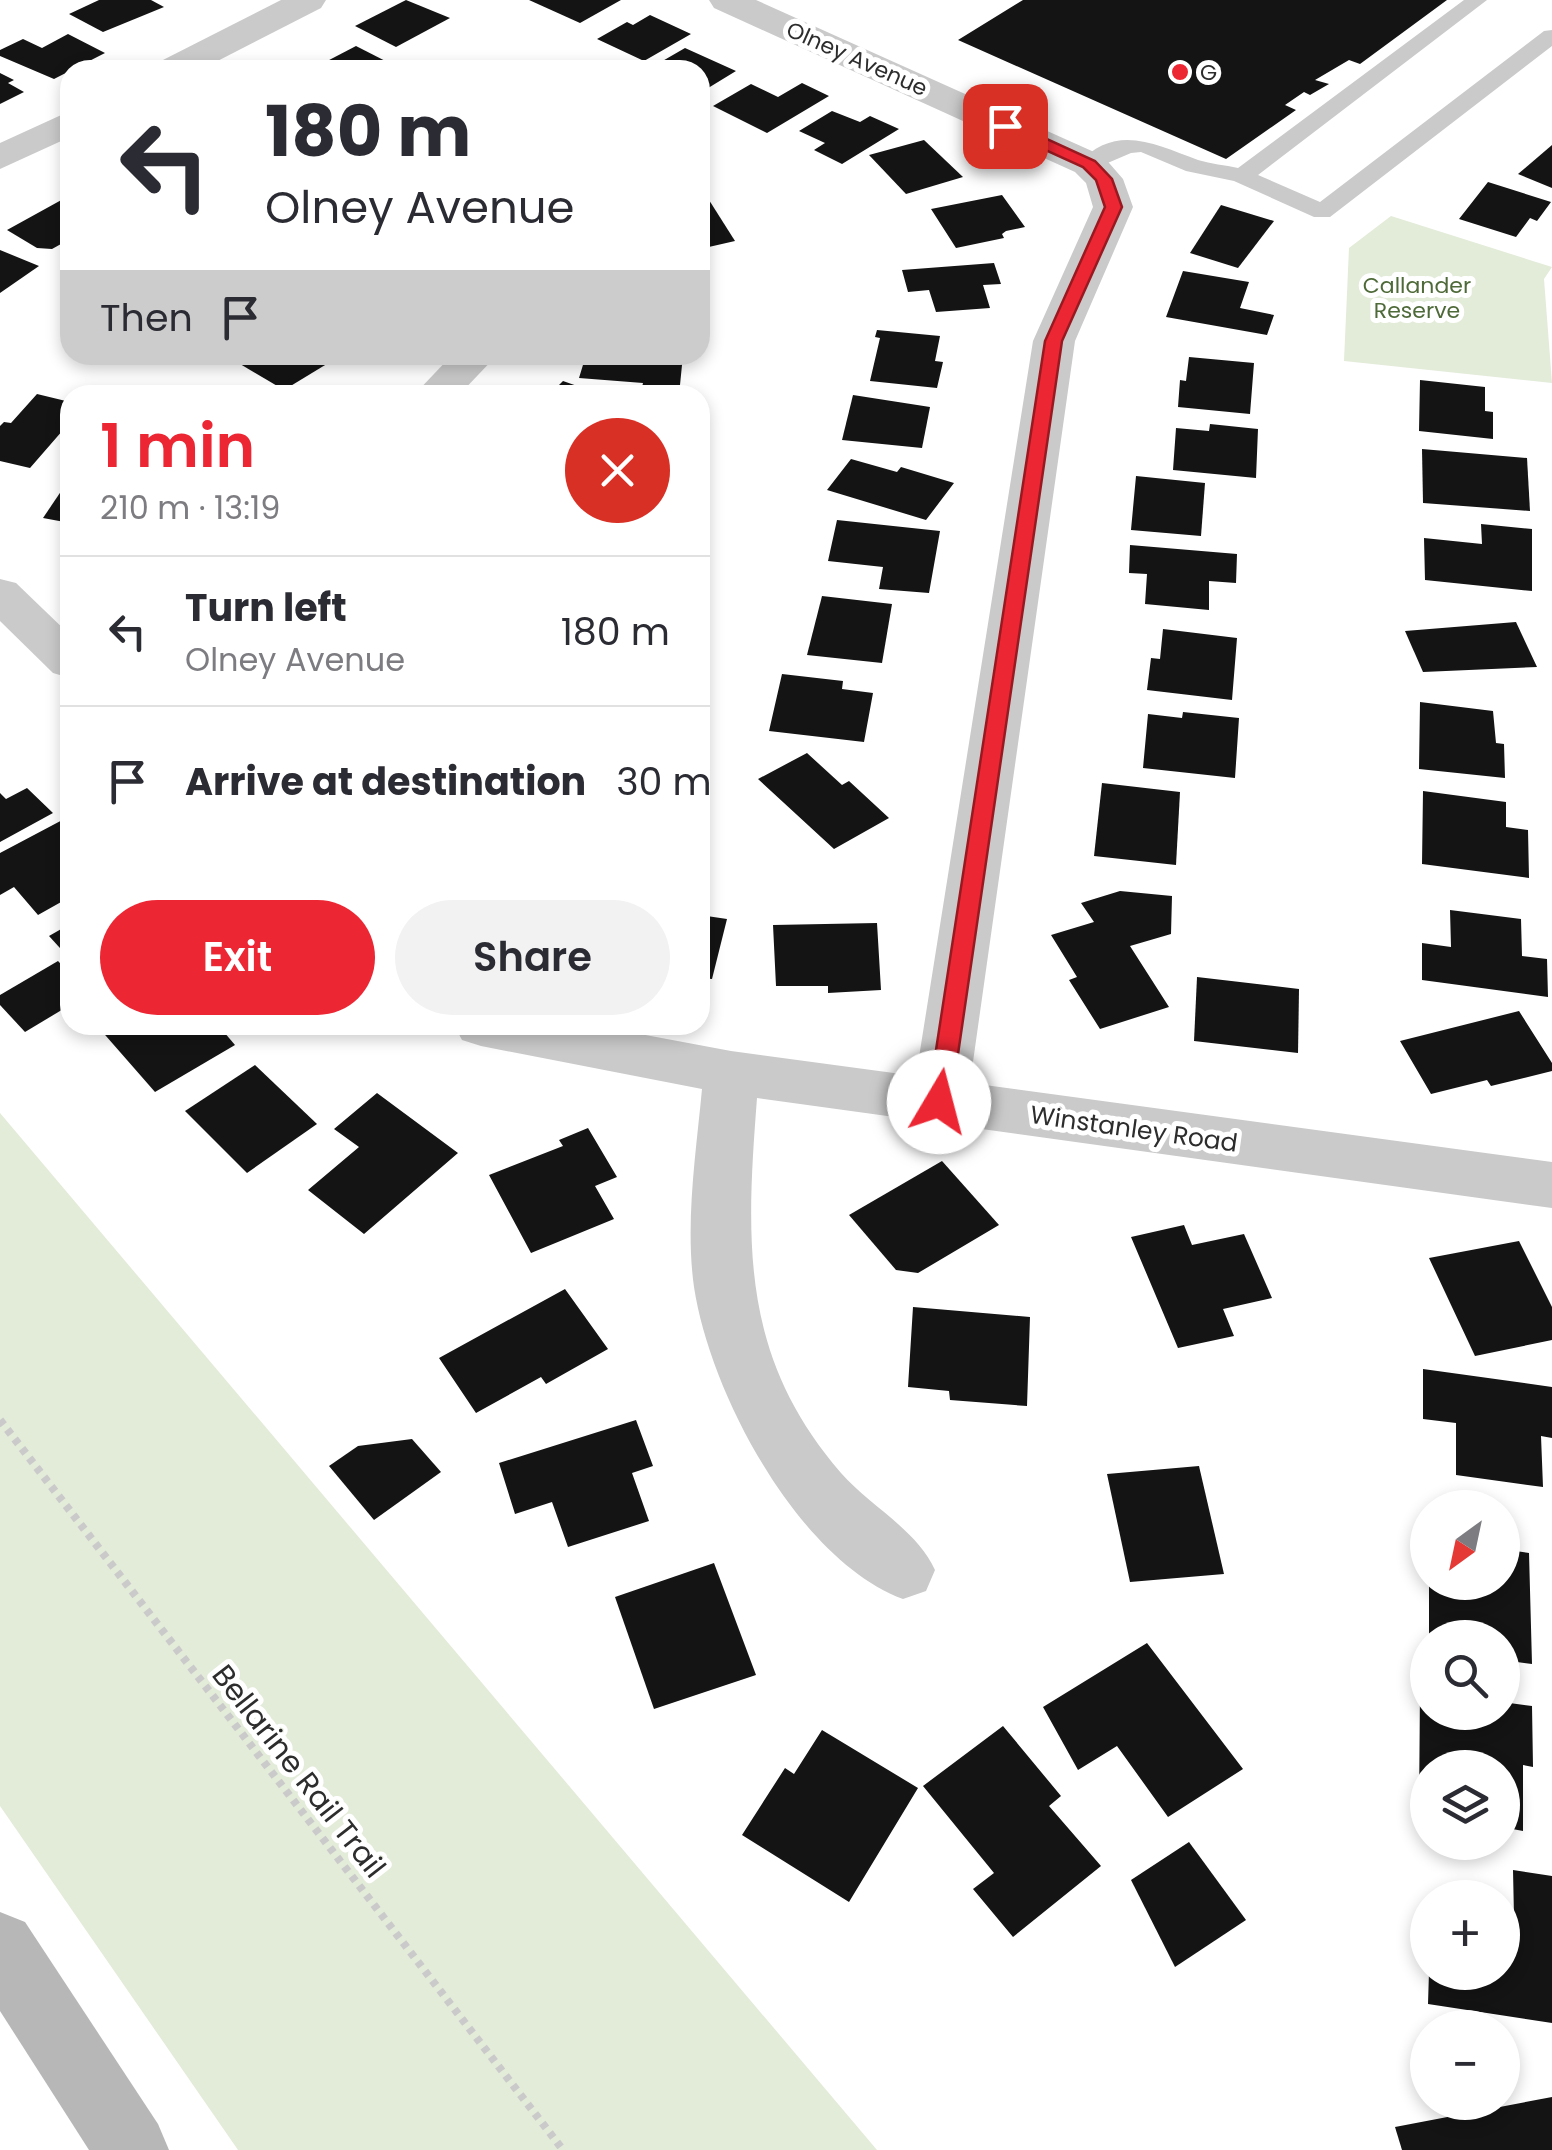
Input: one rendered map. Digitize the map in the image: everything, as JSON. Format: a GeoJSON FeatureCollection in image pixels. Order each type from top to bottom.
{"type":"FeatureCollection","features":[{"type":"Feature","properties":{"kind":"main road"},"geometry":{"type":"LineString","coordinates":[[0,1948],[132,2150]]}},
{"type":"Feature","properties":{"kind":"street"},"geometry":{"type":"LineString","coordinates":[[191,60],[308,0]]}},
{"type":"Feature","properties":{"kind":"street","name":"Olney Avenue"},"geometry":{"type":"LineString","coordinates":[[727,0],[1089,164]]}},
{"type":"Feature","properties":{"kind":"street"},"geometry":{"type":"LineString","coordinates":[[0,158],[60,127]]}},
{"type":"Feature","properties":{"kind":"street"},"geometry":{"type":"LineString","coordinates":[[939,1102],[1054,341],[1114,207],[1104,179],[1089,164]]}},
{"type":"Feature","properties":{"kind":"street"},"geometry":{"type":"LineString","coordinates":[[445,385],[466,365]]}},
{"type":"Feature","properties":{"kind":"street"},"geometry":{"type":"LineString","coordinates":[[0,594],[60,645]]}},
{"type":"Feature","properties":{"kind":"street","name":"Winstanley Road"},"geometry":{"type":"LineString","coordinates":[[533,1035],[731,1073],[1552,1185]]}},
{"type":"Feature","properties":{"kind":"street"},"geometry":{"type":"LineString","coordinates":[[731,1073],[721,1259],[732,1326],[760,1398],[804,1474],[853,1528],[903,1570]]}},
{"type":"Feature","properties":{"kind":"lane"},"geometry":{"type":"LineString","coordinates":[[1242,176],[1477,0]]}},
{"type":"Feature","properties":{"kind":"lane"},"geometry":{"type":"LineString","coordinates":[[1089,164],[1122,146],[1136,144],[1198,167],[1242,176],[1322,212],[1552,36]]}},
{"type":"Feature","properties":{"kind":"path","name":"Bellarine Rail Trail"},"geometry":{"type":"LineString","coordinates":[[0,1420],[563,2150]]}},
{"type":"Feature","properties":{"kind":"green space","name":"Callander Reserve"},"geometry":{"type":"Polygon","coordinates":[[[1391,216],[1552,267],[1544,279],[1552,383],[1344,361],[1349,248],[1391,216]]]}},
{"type":"Feature","properties":{"kind":"green space"},"geometry":{"type":"Polygon","coordinates":[[[0,1113],[877,2150],[238,2150],[0,1806],[0,1113]]]}},
{"type":"Feature","properties":{"kind":"building"},"geometry":{"type":"Polygon","coordinates":[[[99,0],[151,0],[164,7],[103,32],[69,14],[99,0]]]}},
{"type":"Feature","properties":{"kind":"building"},"geometry":{"type":"Polygon","coordinates":[[[406,0],[450,18],[396,47],[355,26],[406,0]]]}},
{"type":"Feature","properties":{"kind":"building"},"geometry":{"type":"Polygon","coordinates":[[[529,0],[621,0],[580,23],[529,0]]]}},
{"type":"Feature","properties":{"kind":"building","name":"G"},"geometry":{"type":"Polygon","coordinates":[[[1023,0],[1447,0],[1360,64],[1349,60],[1315,80],[1329,84],[1310,95],[1304,92],[1285,105],[1296,110],[1226,159],[958,40],[1023,0]]]}},
{"type":"Feature","properties":{"kind":"building"},"geometry":{"type":"Polygon","coordinates":[[[650,15],[691,34],[646,60],[597,39],[627,22],[633,25],[650,15]]]}},
{"type":"Feature","properties":{"kind":"building"},"geometry":{"type":"Polygon","coordinates":[[[68,34],[105,53],[91,60],[60,60],[60,76],[54,79],[0,56],[0,50],[23,39],[42,48],[68,34]]]}},
{"type":"Feature","properties":{"kind":"building"},"geometry":{"type":"Polygon","coordinates":[[[356,46],[383,60],[329,60],[356,46]]]}},
{"type":"Feature","properties":{"kind":"building"},"geometry":{"type":"Polygon","coordinates":[[[685,48],[736,71],[710,87],[710,60],[664,60],[685,48]]]}},
{"type":"Feature","properties":{"kind":"building"},"geometry":{"type":"Polygon","coordinates":[[[0,73],[14,80],[8,83],[24,92],[0,104],[0,73]]]}},
{"type":"Feature","properties":{"kind":"building"},"geometry":{"type":"Polygon","coordinates":[[[802,83],[829,96],[767,133],[713,106],[751,84],[778,97],[802,83]]]}},
{"type":"Feature","properties":{"kind":"building"},"geometry":{"type":"Polygon","coordinates":[[[832,111],[860,122],[870,116],[899,129],[842,164],[814,150],[825,143],[799,131],[832,111]]]}},
{"type":"Feature","properties":{"kind":"building"},"geometry":{"type":"Polygon","coordinates":[[[924,140],[963,177],[906,194],[869,155],[924,140]]]}},
{"type":"Feature","properties":{"kind":"building"},"geometry":{"type":"Polygon","coordinates":[[[1552,145],[1552,188],[1518,174],[1552,145]]]}},
{"type":"Feature","properties":{"kind":"building"},"geometry":{"type":"Polygon","coordinates":[[[1488,182],[1551,202],[1537,221],[1530,218],[1516,237],[1459,219],[1488,182]]]}},
{"type":"Feature","properties":{"kind":"building"},"geometry":{"type":"Polygon","coordinates":[[[1002,195],[1025,227],[1006,231],[1002,234],[1004,238],[956,248],[931,209],[1002,195]]]}},
{"type":"Feature","properties":{"kind":"building"},"geometry":{"type":"Polygon","coordinates":[[[60,201],[60,245],[52,249],[37,248],[7,230],[60,201]]]}},
{"type":"Feature","properties":{"kind":"building"},"geometry":{"type":"Polygon","coordinates":[[[710,202],[735,241],[710,247],[710,202]]]}},
{"type":"Feature","properties":{"kind":"building"},"geometry":{"type":"Polygon","coordinates":[[[1221,205],[1274,221],[1238,268],[1190,253],[1221,205]]]}},
{"type":"Feature","properties":{"kind":"building"},"geometry":{"type":"Polygon","coordinates":[[[0,250],[39,266],[0,293],[0,250]]]}},
{"type":"Feature","properties":{"kind":"building"},"geometry":{"type":"Polygon","coordinates":[[[994,263],[1001,284],[983,285],[990,308],[936,312],[929,290],[908,292],[902,270],[994,263]]]}},
{"type":"Feature","properties":{"kind":"building"},"geometry":{"type":"Polygon","coordinates":[[[1183,271],[1249,282],[1240,308],[1274,315],[1267,335],[1166,317],[1183,271]]]}},
{"type":"Feature","properties":{"kind":"building"},"geometry":{"type":"Polygon","coordinates":[[[877,330],[940,336],[935,361],[943,362],[937,388],[870,381],[880,338],[875,337],[877,330]]]}},
{"type":"Feature","properties":{"kind":"building"},"geometry":{"type":"Polygon","coordinates":[[[1189,357],[1254,363],[1250,414],[1178,407],[1180,380],[1186,381],[1189,357]]]}},
{"type":"Feature","properties":{"kind":"building"},"geometry":{"type":"Polygon","coordinates":[[[242,365],[325,365],[292,385],[276,385],[242,365]]]}},
{"type":"Feature","properties":{"kind":"building"},"geometry":{"type":"Polygon","coordinates":[[[583,365],[682,365],[680,385],[579,378],[583,365]]]}},
{"type":"Feature","properties":{"kind":"building"},"geometry":{"type":"Polygon","coordinates":[[[1420,380],[1485,387],[1485,411],[1493,412],[1493,439],[1419,431],[1420,380]]]}},
{"type":"Feature","properties":{"kind":"building"},"geometry":{"type":"Polygon","coordinates":[[[37,394],[60,400],[60,434],[30,468],[0,461],[0,426],[11,423],[37,394]]]}},
{"type":"Feature","properties":{"kind":"building"},"geometry":{"type":"Polygon","coordinates":[[[853,395],[930,407],[922,448],[842,440],[853,395]]]}},
{"type":"Feature","properties":{"kind":"building"},"geometry":{"type":"Polygon","coordinates":[[[1210,424],[1258,429],[1256,478],[1173,470],[1176,428],[1209,431],[1210,424]]]}},
{"type":"Feature","properties":{"kind":"building"},"geometry":{"type":"Polygon","coordinates":[[[1422,449],[1527,458],[1530,511],[1423,503],[1422,449]]]}},
{"type":"Feature","properties":{"kind":"building"},"geometry":{"type":"Polygon","coordinates":[[[851,459],[897,472],[901,467],[954,483],[926,520],[827,490],[851,459]]]}},
{"type":"Feature","properties":{"kind":"building"},"geometry":{"type":"Polygon","coordinates":[[[1136,476],[1205,483],[1201,536],[1131,530],[1136,476]]]}},
{"type":"Feature","properties":{"kind":"building"},"geometry":{"type":"Polygon","coordinates":[[[60,493],[60,521],[43,518],[60,493]]]}},
{"type":"Feature","properties":{"kind":"building"},"geometry":{"type":"Polygon","coordinates":[[[837,520],[940,531],[929,593],[879,589],[883,567],[828,561],[837,520]]]}},
{"type":"Feature","properties":{"kind":"building"},"geometry":{"type":"Polygon","coordinates":[[[1481,524],[1532,529],[1532,591],[1425,580],[1424,538],[1482,544],[1481,524]]]}},
{"type":"Feature","properties":{"kind":"building"},"geometry":{"type":"Polygon","coordinates":[[[1130,545],[1237,554],[1236,583],[1209,581],[1209,610],[1145,604],[1147,574],[1129,573],[1130,545]]]}},
{"type":"Feature","properties":{"kind":"building"},"geometry":{"type":"Polygon","coordinates":[[[822,596],[892,604],[882,663],[807,655],[822,596]]]}},
{"type":"Feature","properties":{"kind":"building"},"geometry":{"type":"Polygon","coordinates":[[[1516,622],[1537,667],[1423,672],[1405,631],[1516,622]]]}},
{"type":"Feature","properties":{"kind":"building"},"geometry":{"type":"Polygon","coordinates":[[[1163,629],[1237,638],[1232,700],[1147,690],[1151,658],[1160,659],[1163,629]]]}},
{"type":"Feature","properties":{"kind":"building"},"geometry":{"type":"Polygon","coordinates":[[[782,674],[843,681],[842,689],[873,693],[864,742],[769,731],[782,674]]]}},
{"type":"Feature","properties":{"kind":"building"},"geometry":{"type":"Polygon","coordinates":[[[1420,702],[1493,711],[1496,743],[1504,744],[1505,778],[1419,769],[1420,702]]]}},
{"type":"Feature","properties":{"kind":"building"},"geometry":{"type":"Polygon","coordinates":[[[1183,712],[1239,718],[1235,778],[1143,768],[1148,714],[1182,718],[1183,712]]]}},
{"type":"Feature","properties":{"kind":"building"},"geometry":{"type":"Polygon","coordinates":[[[807,753],[842,785],[849,781],[889,818],[834,849],[758,779],[807,753]]]}},
{"type":"Feature","properties":{"kind":"building"},"geometry":{"type":"Polygon","coordinates":[[[1102,783],[1180,792],[1176,865],[1094,856],[1102,783]]]}},
{"type":"Feature","properties":{"kind":"building"},"geometry":{"type":"Polygon","coordinates":[[[27,788],[53,813],[0,842],[0,793],[6,799],[27,788]]]}},
{"type":"Feature","properties":{"kind":"building"},"geometry":{"type":"Polygon","coordinates":[[[1423,791],[1506,802],[1506,827],[1528,830],[1529,878],[1422,864],[1423,791]]]}},
{"type":"Feature","properties":{"kind":"building"},"geometry":{"type":"Polygon","coordinates":[[[60,821],[60,903],[38,915],[14,887],[0,895],[0,853],[60,821]]]}},
{"type":"Feature","properties":{"kind":"building"},"geometry":{"type":"Polygon","coordinates":[[[1120,891],[1172,896],[1171,934],[1130,946],[1169,1007],[1100,1029],[1069,980],[1077,977],[1051,935],[1094,922],[1081,903],[1120,891]]]}},
{"type":"Feature","properties":{"kind":"building"},"geometry":{"type":"Polygon","coordinates":[[[1450,910],[1521,919],[1522,956],[1547,959],[1548,997],[1422,980],[1422,943],[1451,947],[1450,910]]]}},
{"type":"Feature","properties":{"kind":"building"},"geometry":{"type":"Polygon","coordinates":[[[710,916],[727,919],[710,979],[710,916]]]}},
{"type":"Feature","properties":{"kind":"building"},"geometry":{"type":"Polygon","coordinates":[[[877,923],[881,990],[828,993],[828,986],[776,986],[773,925],[877,923]]]}},
{"type":"Feature","properties":{"kind":"building"},"geometry":{"type":"Polygon","coordinates":[[[60,930],[60,948],[49,936],[60,930]]]}},
{"type":"Feature","properties":{"kind":"building"},"geometry":{"type":"Polygon","coordinates":[[[60,963],[60,1011],[25,1032],[0,1005],[0,995],[60,963]]]}},
{"type":"Feature","properties":{"kind":"building"},"geometry":{"type":"Polygon","coordinates":[[[1197,977],[1299,989],[1298,1053],[1194,1041],[1197,977]]]}},
{"type":"Feature","properties":{"kind":"building"},"geometry":{"type":"Polygon","coordinates":[[[1519,1011],[1552,1063],[1552,1071],[1491,1086],[1487,1080],[1431,1094],[1400,1041],[1519,1011]]]}},
{"type":"Feature","properties":{"kind":"building"},"geometry":{"type":"Polygon","coordinates":[[[105,1035],[226,1035],[235,1045],[155,1092],[105,1035]]]}},
{"type":"Feature","properties":{"kind":"building"},"geometry":{"type":"Polygon","coordinates":[[[255,1065],[317,1124],[247,1173],[185,1111],[255,1065]]]}},
{"type":"Feature","properties":{"kind":"building"},"geometry":{"type":"Polygon","coordinates":[[[377,1093],[458,1153],[364,1234],[308,1190],[359,1147],[334,1129],[377,1093]]]}},
{"type":"Feature","properties":{"kind":"building"},"geometry":{"type":"Polygon","coordinates":[[[588,1128],[617,1177],[595,1186],[614,1219],[531,1253],[489,1175],[563,1146],[559,1140],[588,1128]]]}},
{"type":"Feature","properties":{"kind":"building"},"geometry":{"type":"Polygon","coordinates":[[[942,1161],[999,1225],[918,1273],[896,1270],[849,1215],[942,1161]]]}},
{"type":"Feature","properties":{"kind":"building"},"geometry":{"type":"Polygon","coordinates":[[[1184,1225],[1192,1245],[1244,1234],[1272,1298],[1223,1309],[1234,1336],[1178,1348],[1131,1237],[1184,1225]]]}},
{"type":"Feature","properties":{"kind":"building"},"geometry":{"type":"Polygon","coordinates":[[[1519,1241],[1552,1307],[1552,1340],[1475,1356],[1429,1258],[1519,1241]]]}},
{"type":"Feature","properties":{"kind":"building"},"geometry":{"type":"Polygon","coordinates":[[[565,1289],[608,1349],[546,1384],[541,1377],[476,1413],[439,1358],[565,1289]]]}},
{"type":"Feature","properties":{"kind":"building"},"geometry":{"type":"Polygon","coordinates":[[[913,1307],[1030,1317],[1027,1406],[950,1400],[949,1391],[908,1387],[913,1307]]]}},
{"type":"Feature","properties":{"kind":"building"},"geometry":{"type":"Polygon","coordinates":[[[1423,1369],[1552,1387],[1552,1438],[1541,1436],[1543,1487],[1456,1475],[1456,1423],[1423,1419],[1423,1369]]]}},
{"type":"Feature","properties":{"kind":"building"},"geometry":{"type":"Polygon","coordinates":[[[636,1420],[653,1466],[632,1473],[649,1521],[568,1547],[552,1502],[515,1514],[499,1463],[636,1420]]]}},
{"type":"Feature","properties":{"kind":"building"},"geometry":{"type":"Polygon","coordinates":[[[412,1439],[441,1472],[374,1520],[329,1466],[358,1446],[412,1439]]]}},
{"type":"Feature","properties":{"kind":"building"},"geometry":{"type":"Polygon","coordinates":[[[1199,1466],[1224,1574],[1130,1582],[1107,1474],[1199,1466]]]}},
{"type":"Feature","properties":{"kind":"building"},"geometry":{"type":"Polygon","coordinates":[[[1520,1552],[1529,1553],[1532,1664],[1520,1662],[1520,1620],[1429,1620],[1429,1600],[1520,1600],[1520,1552]]]}},
{"type":"Feature","properties":{"kind":"building"},"geometry":{"type":"Polygon","coordinates":[[[714,1563],[756,1675],[654,1709],[615,1597],[714,1563]]]}},
{"type":"Feature","properties":{"kind":"building"},"geometry":{"type":"Polygon","coordinates":[[[1147,1643],[1243,1769],[1168,1817],[1117,1746],[1078,1770],[1043,1707],[1147,1643]]]}},
{"type":"Feature","properties":{"kind":"building"},"geometry":{"type":"Polygon","coordinates":[[[1520,1704],[1532,1706],[1533,1767],[1523,1765],[1523,1831],[1520,1750],[1420,1750],[1420,1730],[1520,1730],[1520,1704]]]}},
{"type":"Feature","properties":{"kind":"building"},"geometry":{"type":"Polygon","coordinates":[[[1003,1726],[1061,1796],[1049,1806],[1101,1866],[1013,1937],[973,1889],[994,1873],[923,1786],[1003,1726]]]}},
{"type":"Feature","properties":{"kind":"building"},"geometry":{"type":"Polygon","coordinates":[[[822,1730],[918,1788],[849,1902],[742,1835],[785,1768],[794,1774],[822,1730]]]}},
{"type":"Feature","properties":{"kind":"building"},"geometry":{"type":"Polygon","coordinates":[[[1189,1842],[1246,1920],[1175,1967],[1131,1880],[1189,1842]]]}},
{"type":"Feature","properties":{"kind":"building"},"geometry":{"type":"Polygon","coordinates":[[[1513,1870],[1552,1876],[1552,2023],[1520,2018],[1520,2010],[1467,2010],[1428,2004],[1428,1990],[1520,1990],[1520,1880],[1513,1880],[1513,1870]]]}},
{"type":"Feature","properties":{"kind":"building"},"geometry":{"type":"Polygon","coordinates":[[[1552,2097],[1552,2150],[1402,2150],[1395,2127],[1432,2120],[1520,2120],[1520,2103],[1552,2097]]]}},
{"type":"Feature","properties":{"kind":"place","name":"G"},"geometry":{"type":"Point","coordinates":[1180,72]}},
{"type":"Feature","properties":{"kind":"route"},"geometry":{"type":"LineString","coordinates":[[939,1102],[1054,341],[1114,207],[1104,179],[1089,164],[1005,126]]}}]}
